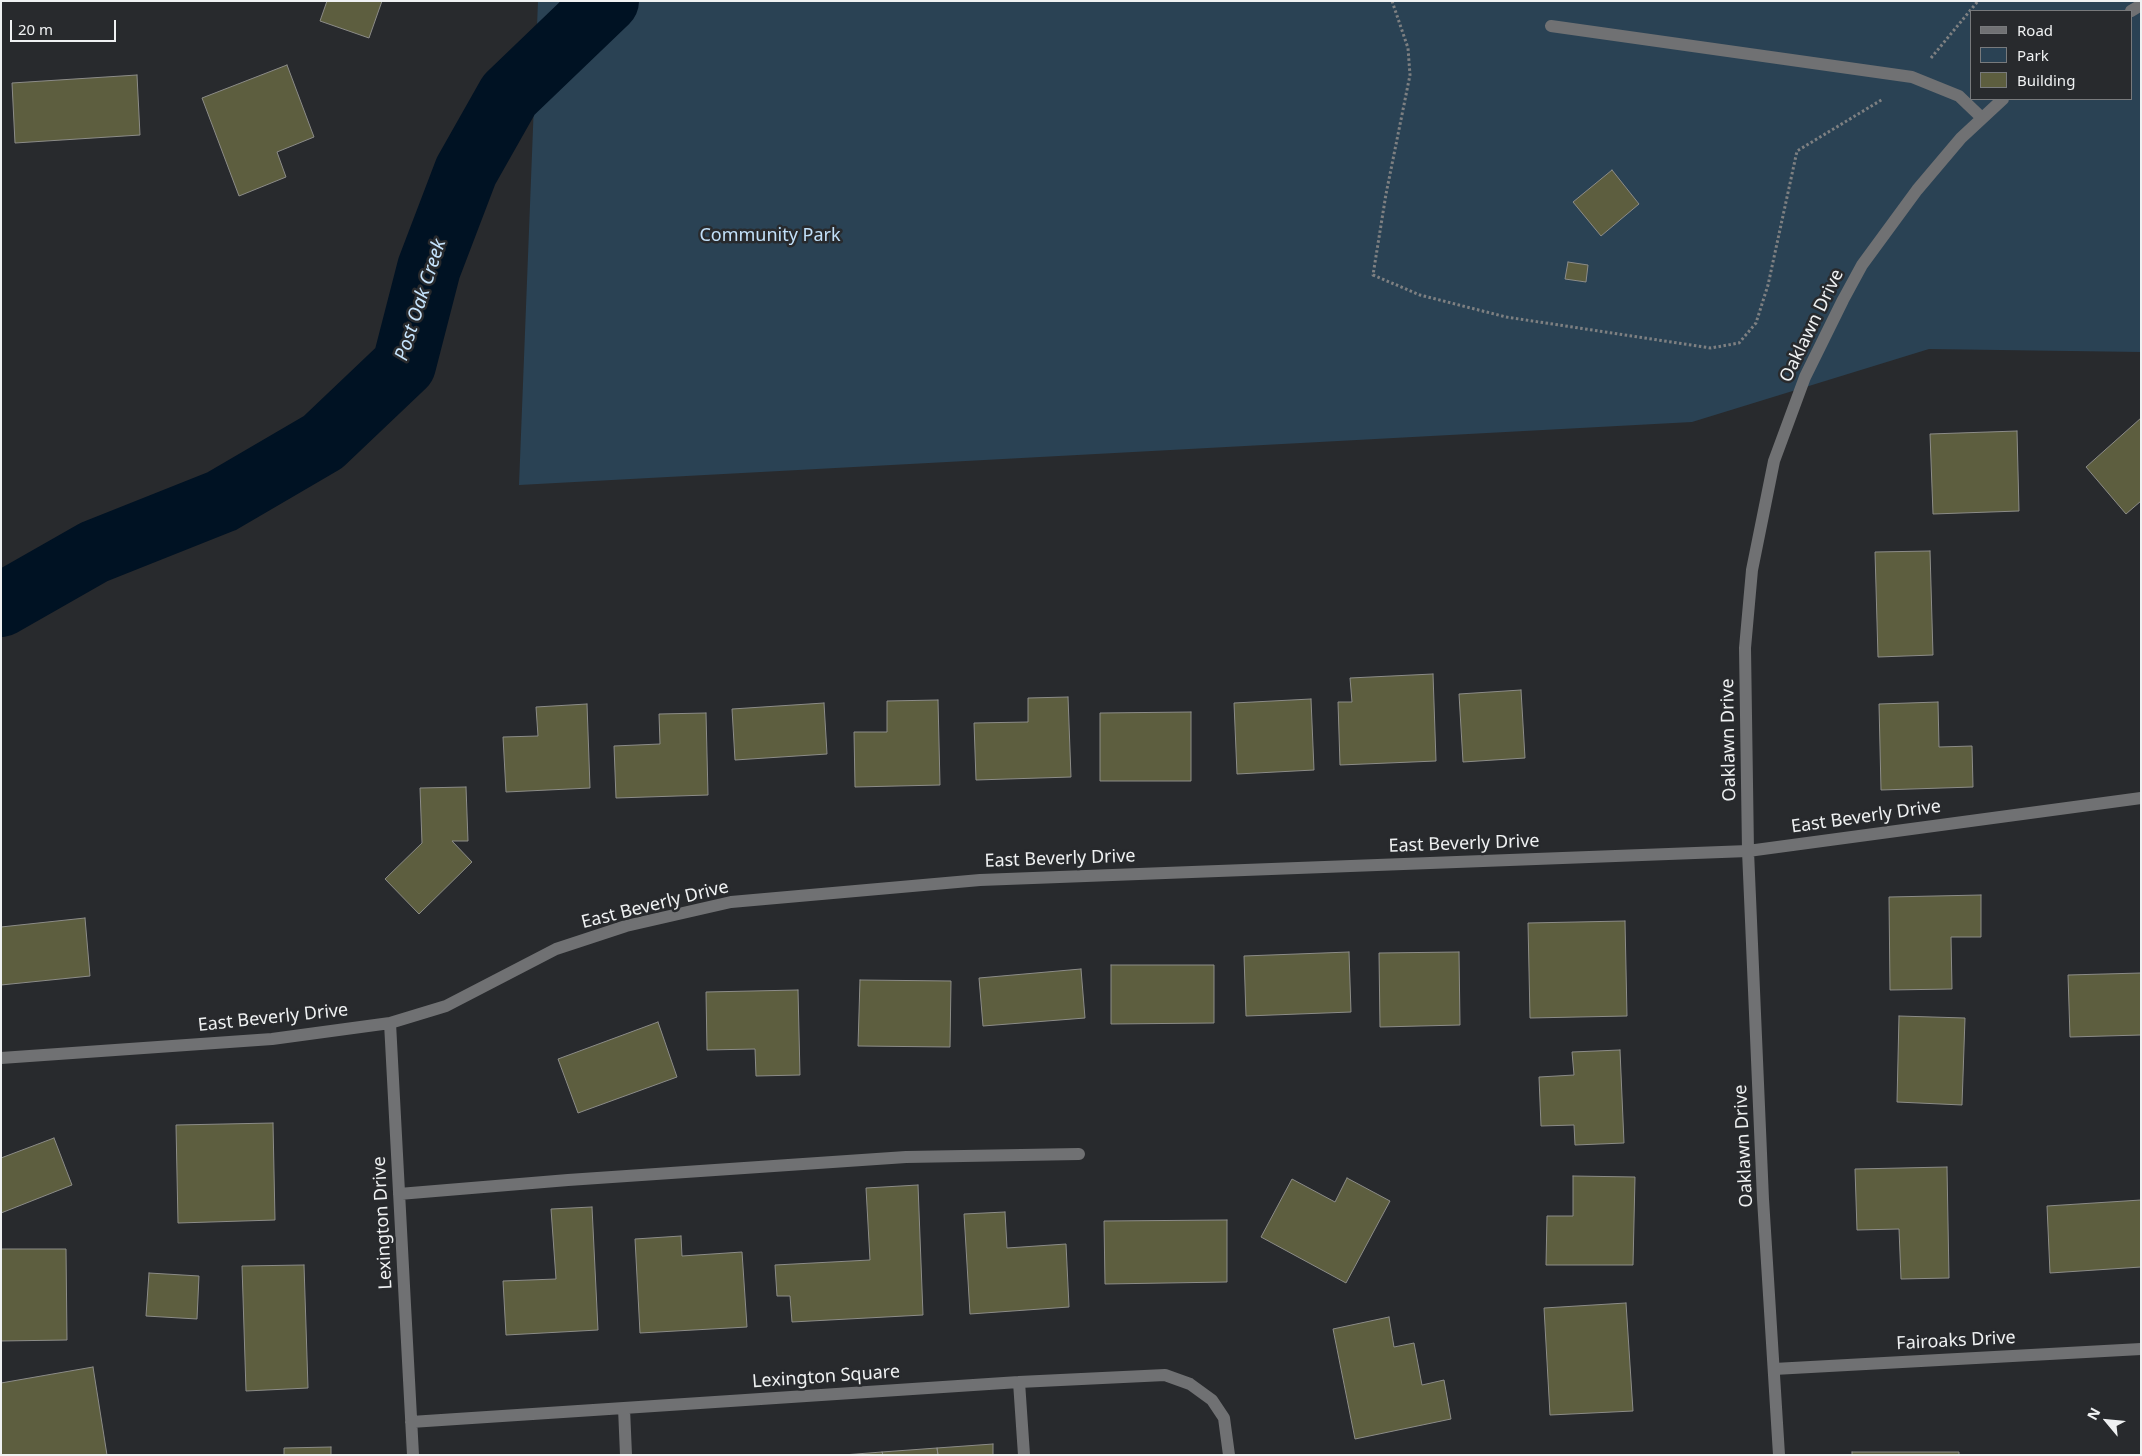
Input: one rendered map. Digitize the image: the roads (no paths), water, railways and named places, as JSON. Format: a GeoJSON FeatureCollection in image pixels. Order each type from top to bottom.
{"type":"FeatureCollection","features":[{"type":"Feature","properties":{"kind":"street"},"geometry":{"type":"LineString","coordinates":[[1551,26],[1912,77],[1959,96],[1982,118]]}},
{"type":"Feature","properties":{"kind":"street","name":"Oaklawn Drive"},"geometry":{"type":"LineString","coordinates":[[1779,1455],[1763,1199],[1748,851],[1745,648],[1752,570],[1774,462],[1805,376],[1818,347],[1862,265],[1916,190],[1961,138],[2002,100]]}},
{"type":"Feature","properties":{"kind":"street","name":"East Beverly Drive"},"geometry":{"type":"LineString","coordinates":[[1,1058],[272,1038],[390,1023],[446,1006],[556,949],[626,926],[731,902],[980,880],[1748,851],[2141,798]]}},
{"type":"Feature","properties":{"kind":"street","name":"Lexington Drive"},"geometry":{"type":"LineString","coordinates":[[390,1023],[411,1422]]}},
{"type":"Feature","properties":{"kind":"street"},"geometry":{"type":"LineString","coordinates":[[399,1194],[906,1156],[1079,1154]]}},
{"type":"Feature","properties":{"kind":"street","name":"Fairoaks Drive"},"geometry":{"type":"LineString","coordinates":[[1774,1369],[2141,1348]]}},
{"type":"Feature","properties":{"kind":"street","name":"Lexington Square"},"geometry":{"type":"LineString","coordinates":[[411,1422],[1019,1382],[1165,1375],[1190,1384],[1212,1400],[1224,1418],[1229,1455]]}},
{"type":"Feature","properties":{"kind":"street"},"geometry":{"type":"LineString","coordinates":[[1019,1382],[1024,1455]]}},
{"type":"Feature","properties":{"kind":"street"},"geometry":{"type":"LineString","coordinates":[[624,1408],[626,1455]]}},
{"type":"Feature","properties":{"kind":"street"},"geometry":{"type":"LineString","coordinates":[[411,1422],[413,1455]]}},
{"type":"Feature","properties":{"kind":"waterway","name":"Post Oak Creek"},"geometry":{"type":"LineString","coordinates":[[1,605],[94,552],[222,501],[323,442],[404,365],[429,268],[466,171],[509,95],[607,1]]}},
{"type":"Feature","properties":{"kind":"park label","name":"Community Park"},"geometry":{"type":"Point","coordinates":[770,236]}}]}
